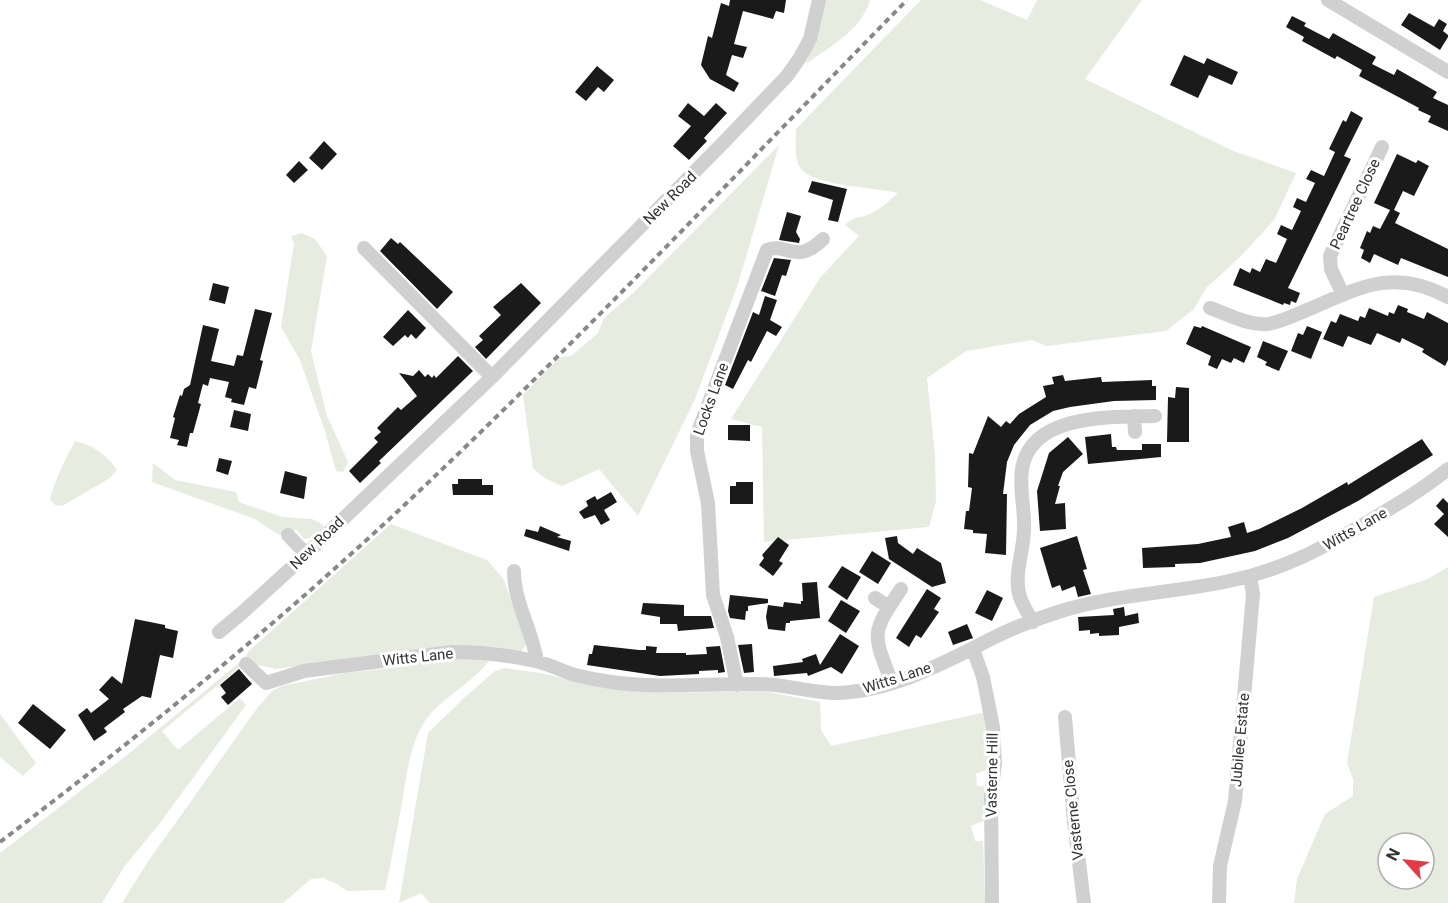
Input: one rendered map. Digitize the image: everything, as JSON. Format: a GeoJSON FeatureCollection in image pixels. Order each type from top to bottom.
{"type":"FeatureCollection","features":[{"type":"Feature","properties":{"kind":"street","name":"New Road"},"geometry":{"type":"LineString","coordinates":[[219,632],[306,554],[492,377],[787,76],[800,59],[810,39],[819,0]]}},
{"type":"Feature","properties":{"kind":"street"},"geometry":{"type":"LineString","coordinates":[[1328,0],[1448,72]]}},
{"type":"Feature","properties":{"kind":"street","name":"Peartree Close"},"geometry":{"type":"LineString","coordinates":[[1342,295],[1331,269],[1330,256],[1382,147]]}},
{"type":"Feature","properties":{"kind":"street","name":"Locks Lane"},"geometry":{"type":"LineString","coordinates":[[737,685],[727,636],[713,595],[708,503],[697,451],[697,434],[767,250],[773,248],[799,252],[814,247],[823,239]]}},
{"type":"Feature","properties":{"kind":"street"},"geometry":{"type":"LineString","coordinates":[[364,248],[492,377]]}},
{"type":"Feature","properties":{"kind":"street"},"geometry":{"type":"LineString","coordinates":[[1210,308],[1246,322],[1268,324],[1371,284],[1404,282],[1421,284],[1448,297]]}},
{"type":"Feature","properties":{"kind":"street"},"geometry":{"type":"LineString","coordinates":[[1033,622],[1018,591],[1024,526],[1021,478],[1027,454],[1045,434],[1061,425],[1134,416],[1155,416]]}},
{"type":"Feature","properties":{"kind":"street"},"geometry":{"type":"LineString","coordinates":[[1134,416],[1135,432]]}},
{"type":"Feature","properties":{"kind":"street","name":"Witts Lane"},"geometry":{"type":"LineString","coordinates":[[246,664],[266,683],[304,671],[452,652],[474,652],[537,661],[578,676],[633,684],[774,685],[816,692],[839,693],[878,687],[928,670],[994,637],[1086,605],[1209,585],[1289,564],[1312,554],[1409,497],[1448,469]]}},
{"type":"Feature","properties":{"kind":"street"},"geometry":{"type":"LineString","coordinates":[[288,535],[306,554]]}},
{"type":"Feature","properties":{"kind":"street"},"geometry":{"type":"LineString","coordinates":[[514,571],[514,585],[532,636],[537,661]]}},
{"type":"Feature","properties":{"kind":"street","name":"Jubilee Estate"},"geometry":{"type":"LineString","coordinates":[[1219,903],[1220,866],[1235,801],[1253,594],[1250,576]]}},
{"type":"Feature","properties":{"kind":"street"},"geometry":{"type":"LineString","coordinates":[[892,683],[876,634],[879,622],[901,589]]}},
{"type":"Feature","properties":{"kind":"street"},"geometry":{"type":"LineString","coordinates":[[875,598],[888,607]]}},
{"type":"Feature","properties":{"kind":"street","name":"Vasterne Hill"},"geometry":{"type":"LineString","coordinates":[[973,649],[983,676],[993,727],[995,763],[991,796],[992,903]]}},
{"type":"Feature","properties":{"kind":"street","name":"Vasterne Close"},"geometry":{"type":"LineString","coordinates":[[1065,717],[1084,903]]}},
{"type":"Feature","properties":{"kind":"shaded area"},"geometry":{"type":"Polygon","coordinates":[[[826,0],[870,0],[860,20],[844,37],[806,64],[826,0]]]}},
{"type":"Feature","properties":{"kind":"shaded area"},"geometry":{"type":"Polygon","coordinates":[[[921,0],[980,0],[1027,20],[1037,0],[1142,0],[1085,79],[1231,150],[1296,173],[1274,220],[1238,259],[1206,288],[1194,309],[1166,331],[1047,346],[1032,340],[966,351],[927,378],[935,455],[936,501],[929,527],[764,542],[762,427],[731,419],[820,278],[859,236],[845,225],[853,219],[876,211],[898,193],[830,182],[806,173],[799,166],[796,158],[796,129],[921,0]]]}},
{"type":"Feature","properties":{"kind":"shaded area"},"geometry":{"type":"Polygon","coordinates":[[[779,145],[738,284],[695,399],[638,516],[599,469],[562,486],[543,477],[533,468],[523,395],[560,357],[571,356],[598,333],[604,318],[633,293],[779,145]]]}},
{"type":"Feature","properties":{"kind":"shaded area"},"geometry":{"type":"Polygon","coordinates":[[[302,233],[315,239],[327,256],[311,351],[327,416],[348,462],[343,472],[336,471],[325,431],[300,360],[281,327],[294,244],[291,236],[302,233]]]}},
{"type":"Feature","properties":{"kind":"shaded area"},"geometry":{"type":"Polygon","coordinates":[[[75,441],[99,451],[117,470],[110,478],[62,506],[55,505],[50,500],[52,492],[75,441]]]}},
{"type":"Feature","properties":{"kind":"shaded area"},"geometry":{"type":"Polygon","coordinates":[[[153,463],[175,480],[236,492],[239,502],[282,517],[312,519],[322,524],[324,528],[316,536],[307,539],[304,539],[297,530],[286,531],[279,535],[255,519],[152,482],[153,463]]]}},
{"type":"Feature","properties":{"kind":"shaded area"},"geometry":{"type":"Polygon","coordinates":[[[391,524],[487,560],[503,578],[527,642],[522,651],[495,652],[474,677],[440,704],[424,722],[410,758],[385,890],[347,891],[323,878],[311,879],[283,903],[122,903],[147,863],[258,707],[272,691],[282,686],[345,673],[409,666],[411,655],[397,652],[276,669],[248,663],[246,656],[391,524]]]}},
{"type":"Feature","properties":{"kind":"shaded area"},"geometry":{"type":"Polygon","coordinates":[[[1448,567],[1448,903],[1294,903],[1297,879],[1325,814],[1353,796],[1353,779],[1347,763],[1374,597],[1428,579],[1448,567]]]}},
{"type":"Feature","properties":{"kind":"shaded area"},"geometry":{"type":"Polygon","coordinates":[[[239,663],[241,666],[162,731],[178,750],[240,698],[246,705],[160,823],[124,867],[102,903],[0,903],[0,853],[127,755],[239,663]]]}},
{"type":"Feature","properties":{"kind":"shaded area"},"geometry":{"type":"Polygon","coordinates":[[[505,668],[618,690],[668,693],[763,691],[820,702],[821,730],[831,746],[986,712],[988,769],[976,774],[977,786],[987,787],[984,821],[971,826],[975,841],[983,841],[985,903],[430,903],[421,893],[399,903],[428,733],[495,671],[505,668]]]}},
{"type":"Feature","properties":{"kind":"shaded area"},"geometry":{"type":"Polygon","coordinates":[[[0,714],[36,763],[23,776],[0,757],[0,714]]]}},
{"type":"Feature","properties":{"kind":"building"},"geometry":{"type":"Polygon","coordinates":[[[730,0],[786,0],[784,13],[776,11],[773,19],[743,11],[734,44],[747,47],[743,58],[732,55],[726,75],[739,83],[734,92],[710,79],[701,65],[708,36],[712,38],[721,3],[729,6],[730,0]]]}},
{"type":"Feature","properties":{"kind":"building"},"geometry":{"type":"Polygon","coordinates":[[[1409,13],[1434,27],[1439,19],[1447,24],[1443,31],[1448,37],[1440,50],[1401,25],[1409,13]]]}},
{"type":"Feature","properties":{"kind":"building"},"geometry":{"type":"Polygon","coordinates":[[[1292,16],[1306,23],[1304,26],[1329,39],[1333,33],[1376,57],[1372,64],[1394,75],[1397,69],[1437,92],[1433,98],[1448,105],[1448,131],[1428,122],[1431,116],[1418,110],[1419,108],[1359,76],[1362,70],[1337,56],[1335,59],[1302,41],[1304,37],[1286,27],[1292,16]]]}},
{"type":"Feature","properties":{"kind":"building"},"geometry":{"type":"Polygon","coordinates":[[[1184,55],[1204,64],[1207,58],[1238,72],[1232,85],[1209,75],[1198,98],[1170,85],[1184,55]]]}},
{"type":"Feature","properties":{"kind":"building"},"geometry":{"type":"Polygon","coordinates":[[[597,66],[614,80],[604,92],[598,87],[586,101],[575,92],[597,66]]]}},
{"type":"Feature","properties":{"kind":"building"},"geometry":{"type":"Polygon","coordinates":[[[688,103],[704,116],[716,103],[727,113],[704,138],[707,141],[689,160],[673,146],[691,126],[678,116],[688,103]]]}},
{"type":"Feature","properties":{"kind":"building"},"geometry":{"type":"Polygon","coordinates":[[[1351,111],[1363,118],[1344,156],[1351,159],[1288,288],[1300,293],[1296,303],[1291,301],[1290,305],[1284,303],[1283,305],[1233,285],[1240,268],[1250,273],[1252,268],[1260,272],[1266,259],[1276,263],[1287,239],[1277,234],[1281,225],[1292,230],[1301,211],[1293,207],[1297,198],[1306,202],[1315,183],[1306,179],[1311,170],[1324,176],[1335,152],[1329,149],[1343,120],[1346,122],[1351,111]]]}},
{"type":"Feature","properties":{"kind":"building"},"geometry":{"type":"Polygon","coordinates":[[[324,141],[337,154],[322,170],[309,158],[324,141]]]}},
{"type":"Feature","properties":{"kind":"building"},"geometry":{"type":"Polygon","coordinates":[[[1397,154],[1429,166],[1414,196],[1403,191],[1394,210],[1400,213],[1395,223],[1448,249],[1448,277],[1401,258],[1398,265],[1374,254],[1370,263],[1361,258],[1364,250],[1360,248],[1367,231],[1370,233],[1373,226],[1380,229],[1390,210],[1374,203],[1397,154]]]}},
{"type":"Feature","properties":{"kind":"building"},"geometry":{"type":"Polygon","coordinates":[[[299,161],[308,170],[294,183],[286,175],[299,161]]]}},
{"type":"Feature","properties":{"kind":"building"},"geometry":{"type":"Polygon","coordinates":[[[812,181],[847,189],[838,222],[828,220],[833,200],[808,192],[812,181]]]}},
{"type":"Feature","properties":{"kind":"building"},"geometry":{"type":"Polygon","coordinates":[[[787,212],[801,216],[796,232],[800,239],[799,243],[779,240],[787,212]]]}},
{"type":"Feature","properties":{"kind":"building"},"geometry":{"type":"Polygon","coordinates":[[[391,238],[398,244],[400,242],[453,292],[437,309],[380,251],[391,238]]]}},
{"type":"Feature","properties":{"kind":"building"},"geometry":{"type":"Polygon","coordinates":[[[774,258],[791,260],[786,276],[782,275],[775,296],[761,291],[774,258]]]}},
{"type":"Feature","properties":{"kind":"building"},"geometry":{"type":"Polygon","coordinates":[[[213,283],[229,287],[225,304],[209,300],[213,283]]]}},
{"type":"Feature","properties":{"kind":"building"},"geometry":{"type":"Polygon","coordinates":[[[521,283],[541,303],[486,359],[475,347],[483,340],[479,336],[501,315],[493,307],[521,283]]]}},
{"type":"Feature","properties":{"kind":"building"},"geometry":{"type":"Polygon","coordinates":[[[765,296],[777,300],[770,320],[782,327],[776,336],[767,331],[751,362],[748,360],[733,389],[725,385],[753,312],[759,315],[765,296]]]}},
{"type":"Feature","properties":{"kind":"building"},"geometry":{"type":"Polygon","coordinates":[[[1398,305],[1408,309],[1407,312],[1424,319],[1427,312],[1448,323],[1448,360],[1445,366],[1422,352],[1424,349],[1402,338],[1400,343],[1377,333],[1371,345],[1348,336],[1343,347],[1323,339],[1331,321],[1336,323],[1340,314],[1358,321],[1360,316],[1365,318],[1369,308],[1388,316],[1389,312],[1394,314],[1398,305]]]}},
{"type":"Feature","properties":{"kind":"building"},"geometry":{"type":"Polygon","coordinates":[[[255,309],[272,313],[260,360],[263,361],[256,389],[249,387],[244,405],[231,402],[232,399],[225,397],[229,382],[210,378],[208,386],[203,384],[198,403],[201,404],[187,447],[177,445],[179,440],[170,438],[175,418],[173,417],[180,395],[182,396],[184,389],[190,385],[203,325],[219,329],[211,361],[234,366],[237,355],[243,356],[255,309]]]}},
{"type":"Feature","properties":{"kind":"building"},"geometry":{"type":"Polygon","coordinates":[[[408,310],[426,328],[416,339],[411,334],[408,338],[405,335],[393,346],[383,337],[408,310]]]}},
{"type":"Feature","properties":{"kind":"building"},"geometry":{"type":"Polygon","coordinates":[[[1194,326],[1201,328],[1202,326],[1251,347],[1244,363],[1234,358],[1231,363],[1222,359],[1217,369],[1208,365],[1211,356],[1186,344],[1194,326]]]}},
{"type":"Feature","properties":{"kind":"building"},"geometry":{"type":"Polygon","coordinates":[[[1307,326],[1322,332],[1311,359],[1291,351],[1298,333],[1303,335],[1307,326]]]}},
{"type":"Feature","properties":{"kind":"building"},"geometry":{"type":"Polygon","coordinates":[[[1263,341],[1288,351],[1279,371],[1265,365],[1267,362],[1257,357],[1263,341]]]}},
{"type":"Feature","properties":{"kind":"building"},"geometry":{"type":"Polygon","coordinates":[[[458,356],[473,371],[379,461],[381,463],[360,483],[349,471],[378,442],[374,438],[381,432],[377,428],[398,407],[401,410],[417,396],[399,373],[413,376],[419,370],[425,377],[428,374],[436,378],[458,356]]]}},
{"type":"Feature","properties":{"kind":"building"},"geometry":{"type":"Polygon","coordinates":[[[1063,375],[1065,381],[1101,377],[1102,382],[1152,380],[1152,386],[1156,386],[1156,400],[1114,401],[1070,407],[1053,411],[1030,425],[1014,445],[1007,462],[1003,494],[1007,494],[1006,555],[985,553],[987,534],[973,533],[973,530],[964,529],[972,488],[968,487],[969,453],[973,454],[988,416],[1001,427],[1006,421],[1010,424],[1019,414],[1046,397],[1043,386],[1054,384],[1052,377],[1063,375]]]}},
{"type":"Feature","properties":{"kind":"building"},"geometry":{"type":"Polygon","coordinates":[[[1176,387],[1189,388],[1189,442],[1167,442],[1168,397],[1175,398],[1176,387]]]}},
{"type":"Feature","properties":{"kind":"building"},"geometry":{"type":"Polygon","coordinates":[[[234,410],[251,414],[248,431],[230,427],[234,410]]]}},
{"type":"Feature","properties":{"kind":"building"},"geometry":{"type":"Polygon","coordinates":[[[728,425],[750,425],[750,441],[728,440],[728,425]]]}},
{"type":"Feature","properties":{"kind":"building"},"geometry":{"type":"Polygon","coordinates":[[[1111,434],[1112,447],[1116,447],[1117,450],[1142,450],[1142,444],[1161,444],[1161,457],[1088,464],[1085,437],[1111,434]]]}},
{"type":"Feature","properties":{"kind":"building"},"geometry":{"type":"Polygon","coordinates":[[[1068,437],[1083,454],[1063,472],[1058,486],[1060,486],[1055,504],[1065,503],[1066,529],[1040,531],[1037,491],[1049,453],[1068,437]]]}},
{"type":"Feature","properties":{"kind":"building"},"geometry":{"type":"Polygon","coordinates":[[[1422,439],[1433,455],[1358,501],[1288,538],[1255,551],[1200,563],[1175,564],[1175,567],[1143,568],[1142,548],[1198,544],[1231,537],[1228,527],[1244,522],[1247,533],[1259,529],[1347,482],[1348,485],[1422,439]]]}},
{"type":"Feature","properties":{"kind":"building"},"geometry":{"type":"Polygon","coordinates":[[[219,458],[232,461],[228,475],[216,471],[219,458]]]}},
{"type":"Feature","properties":{"kind":"building"},"geometry":{"type":"Polygon","coordinates":[[[285,471],[307,477],[304,499],[280,493],[285,471]]]}},
{"type":"Feature","properties":{"kind":"building"},"geometry":{"type":"Polygon","coordinates":[[[458,479],[482,479],[482,485],[493,485],[493,495],[453,495],[452,484],[458,484],[458,479]]]}},
{"type":"Feature","properties":{"kind":"building"},"geometry":{"type":"Polygon","coordinates":[[[736,482],[753,482],[753,504],[730,504],[730,486],[736,486],[736,482]]]}},
{"type":"Feature","properties":{"kind":"building"},"geometry":{"type":"Polygon","coordinates":[[[611,492],[617,502],[604,510],[610,520],[601,525],[595,515],[584,519],[579,512],[588,506],[586,501],[595,496],[597,500],[611,492]]]}},
{"type":"Feature","properties":{"kind":"building"},"geometry":{"type":"Polygon","coordinates":[[[1443,498],[1448,503],[1448,537],[1434,524],[1444,514],[1436,506],[1443,498]]]}},
{"type":"Feature","properties":{"kind":"building"},"geometry":{"type":"Polygon","coordinates":[[[540,526],[561,535],[557,537],[571,541],[569,551],[524,536],[526,529],[538,532],[540,526]]]}},
{"type":"Feature","properties":{"kind":"building"},"geometry":{"type":"Polygon","coordinates":[[[897,536],[898,543],[913,554],[917,548],[941,563],[946,583],[932,587],[889,559],[885,538],[897,536]]]}},
{"type":"Feature","properties":{"kind":"building"},"geometry":{"type":"Polygon","coordinates":[[[1077,536],[1087,569],[1083,570],[1091,594],[1078,597],[1075,586],[1062,591],[1060,585],[1052,588],[1040,548],[1077,536]]]}},
{"type":"Feature","properties":{"kind":"building"},"geometry":{"type":"Polygon","coordinates":[[[778,537],[789,545],[779,561],[783,563],[773,576],[759,565],[764,558],[762,555],[778,537]]]}},
{"type":"Feature","properties":{"kind":"building"},"geometry":{"type":"Polygon","coordinates":[[[872,551],[891,563],[878,584],[859,572],[872,551]]]}},
{"type":"Feature","properties":{"kind":"building"},"geometry":{"type":"Polygon","coordinates":[[[842,566],[861,577],[847,600],[828,587],[842,566]]]}},
{"type":"Feature","properties":{"kind":"building"},"geometry":{"type":"Polygon","coordinates":[[[817,582],[820,618],[790,621],[786,623],[785,631],[768,629],[766,617],[768,605],[783,607],[784,602],[801,604],[803,601],[802,583],[817,582]]]}},
{"type":"Feature","properties":{"kind":"building"},"geometry":{"type":"Polygon","coordinates":[[[927,589],[941,598],[934,609],[939,612],[921,638],[916,635],[909,647],[896,638],[927,589]]]}},
{"type":"Feature","properties":{"kind":"building"},"geometry":{"type":"Polygon","coordinates":[[[987,590],[1003,598],[992,621],[975,613],[987,590]]]}},
{"type":"Feature","properties":{"kind":"building"},"geometry":{"type":"Polygon","coordinates":[[[730,595],[768,599],[768,603],[748,606],[745,620],[730,618],[728,611],[730,595]]]}},
{"type":"Feature","properties":{"kind":"building"},"geometry":{"type":"Polygon","coordinates":[[[841,600],[860,611],[846,633],[828,621],[841,600]]]}},
{"type":"Feature","properties":{"kind":"building"},"geometry":{"type":"Polygon","coordinates":[[[643,603],[684,605],[684,616],[711,616],[714,628],[678,631],[677,624],[660,624],[660,617],[641,614],[643,603]]]}},
{"type":"Feature","properties":{"kind":"building"},"geometry":{"type":"Polygon","coordinates":[[[1124,607],[1125,616],[1138,613],[1139,623],[1119,627],[1119,635],[1099,636],[1099,633],[1090,634],[1090,630],[1079,631],[1078,617],[1114,615],[1113,609],[1124,607]]]}},
{"type":"Feature","properties":{"kind":"building"},"geometry":{"type":"Polygon","coordinates":[[[135,619],[165,625],[165,628],[178,631],[173,658],[160,655],[151,698],[142,696],[123,709],[125,712],[104,728],[107,732],[94,741],[78,715],[87,708],[91,713],[109,699],[99,690],[112,676],[122,684],[135,619]]]}},
{"type":"Feature","properties":{"kind":"building"},"geometry":{"type":"Polygon","coordinates":[[[967,624],[973,638],[953,645],[948,632],[967,624]]]}},
{"type":"Feature","properties":{"kind":"building"},"geometry":{"type":"Polygon","coordinates":[[[840,634],[859,646],[842,674],[831,667],[808,676],[807,673],[774,676],[773,666],[803,662],[802,659],[816,654],[820,665],[840,634]]]}},
{"type":"Feature","properties":{"kind":"building"},"geometry":{"type":"Polygon","coordinates":[[[752,644],[754,672],[744,673],[738,645],[752,644]]]}},
{"type":"Feature","properties":{"kind":"building"},"geometry":{"type":"Polygon","coordinates":[[[594,645],[639,650],[646,650],[646,646],[657,647],[656,653],[686,653],[686,655],[707,654],[706,647],[720,646],[725,672],[699,671],[699,674],[660,676],[587,665],[594,645]]]}},
{"type":"Feature","properties":{"kind":"building"},"geometry":{"type":"Polygon","coordinates":[[[239,669],[252,684],[228,705],[221,697],[226,693],[220,685],[239,669]]]}},
{"type":"Feature","properties":{"kind":"building"},"geometry":{"type":"Polygon","coordinates":[[[33,704],[66,730],[50,749],[18,723],[33,704]]]}},
{"type":"Feature","properties":{"kind":"railway"},"geometry":{"type":"LineString","coordinates":[[0,842],[203,682],[397,512],[463,450],[655,259],[907,0]]}}]}
